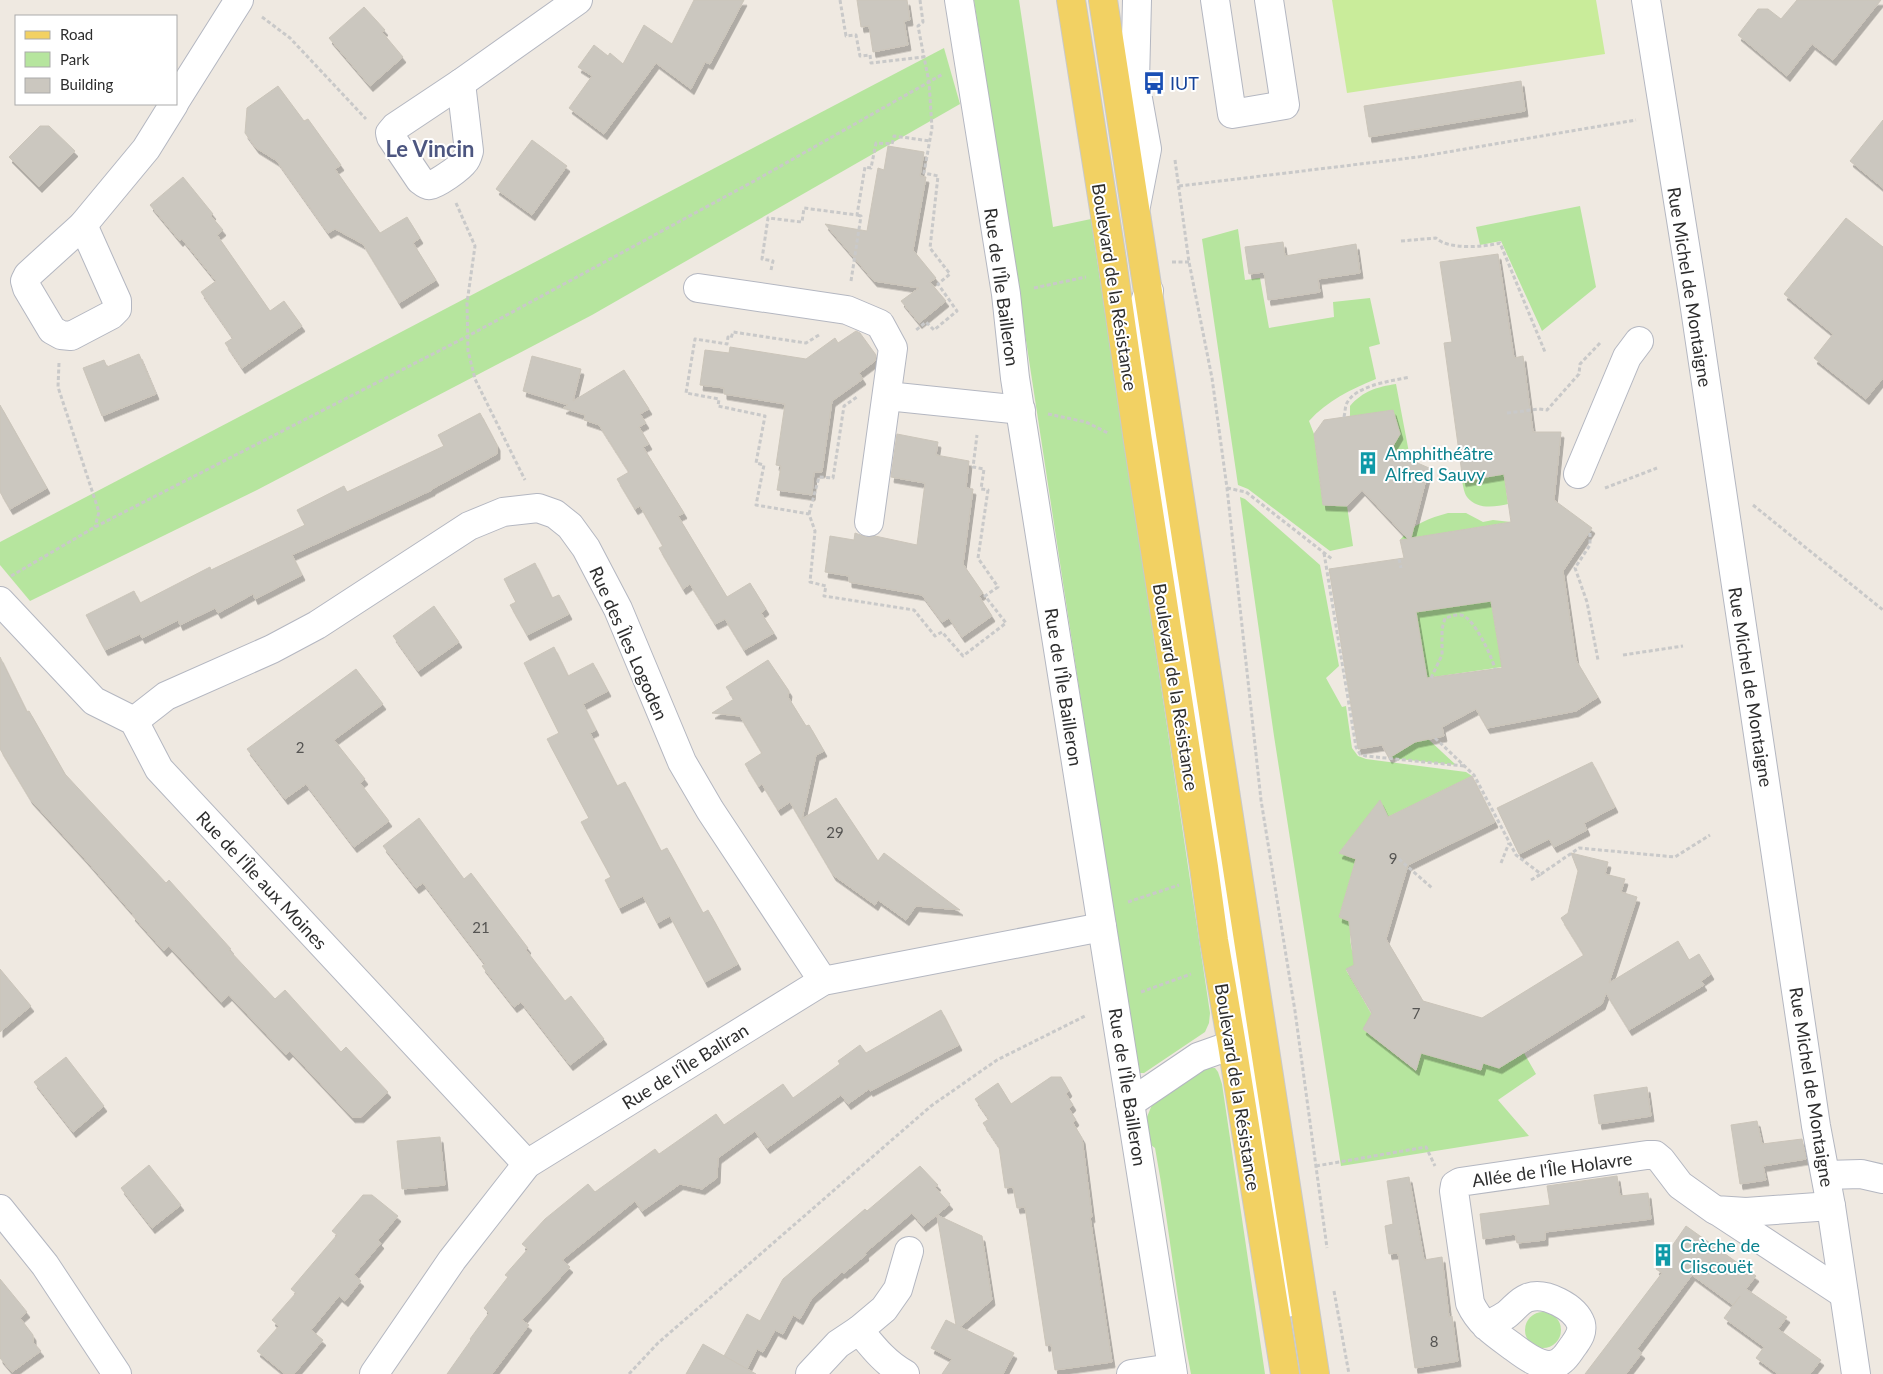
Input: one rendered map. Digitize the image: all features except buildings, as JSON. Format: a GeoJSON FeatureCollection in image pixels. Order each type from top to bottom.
{"type":"FeatureCollection","features":[{"type":"Feature","properties":{"kind":"main road","name":"Boulevard de la Résistance"},"geometry":{"type":"LineString","coordinates":[[1071,0],[1214,940],[1285,1374]]}},
{"type":"Feature","properties":{"kind":"main road","name":"Boulevard de la Résistance"},"geometry":{"type":"LineString","coordinates":[[1103,0],[1315,1374]]}},
{"type":"Feature","properties":{"kind":"street"},"geometry":{"type":"LineString","coordinates":[[460,84],[469,151],[464,163],[432,185],[426,185],[420,180],[391,137],[390,132],[578,0]]}},
{"type":"Feature","properties":{"kind":"street","name":"Rue de l'Île Bailleron"},"geometry":{"type":"LineString","coordinates":[[959,0],[1006,294],[1015,378],[1172,1371]]}},
{"type":"Feature","properties":{"kind":"street"},"geometry":{"type":"LineString","coordinates":[[1135,210],[1147,149],[1135,82],[1137,0]]}},
{"type":"Feature","properties":{"kind":"street"},"geometry":{"type":"LineString","coordinates":[[1215,0],[1232,114],[1285,105],[1269,0]]}},
{"type":"Feature","properties":{"kind":"street","name":"Rue Michel de Montaigne"},"geometry":{"type":"LineString","coordinates":[[1646,0],[1693,295],[1816,1126],[1826,1175],[1856,1374]]}},
{"type":"Feature","properties":{"kind":"street"},"geometry":{"type":"LineString","coordinates":[[178,97],[239,1]]}},
{"type":"Feature","properties":{"kind":"street"},"geometry":{"type":"LineString","coordinates":[[83,225],[117,301],[118,309],[111,315],[71,336],[61,335],[52,330],[27,288],[25,281],[28,275],[83,225],[146,148],[173,105]]}},
{"type":"Feature","properties":{"kind":"street"},"geometry":{"type":"LineString","coordinates":[[698,288],[847,310],[880,324],[893,348],[869,522]]}},
{"type":"Feature","properties":{"kind":"street"},"geometry":{"type":"LineString","coordinates":[[1149,291],[1138,320],[1298,1374]]}},
{"type":"Feature","properties":{"kind":"street"},"geometry":{"type":"LineString","coordinates":[[1588,482],[1627,357],[1639,341]]}},
{"type":"Feature","properties":{"kind":"street"},"geometry":{"type":"LineString","coordinates":[[887,399],[1021,410]]}},
{"type":"Feature","properties":{"kind":"street"},"geometry":{"type":"LineString","coordinates":[[4,590],[94,701],[134,721],[166,696],[272,649],[318,625],[468,526],[504,512],[538,508]]}},
{"type":"Feature","properties":{"kind":"street","name":"Rue des Îles Logoden"},"geometry":{"type":"LineString","coordinates":[[538,508],[555,514],[570,526],[586,548],[618,609],[682,762],[710,810],[823,981]]}},
{"type":"Feature","properties":{"kind":"street","name":"Rue de l'Île aux Moines"},"geometry":{"type":"LineString","coordinates":[[134,721],[159,769],[527,1164]]}},
{"type":"Feature","properties":{"kind":"street","name":"Rue de l'Île Baliran"},"geometry":{"type":"LineString","coordinates":[[374,1374],[452,1260],[527,1164],[823,981],[1101,919]]}},
{"type":"Feature","properties":{"kind":"street"},"geometry":{"type":"LineString","coordinates":[[1130,1103],[1198,1057],[1232,1045]]}},
{"type":"Feature","properties":{"kind":"street","name":"Allée de l'Île Holavre"},"geometry":{"type":"LineString","coordinates":[[1486,1326],[1476,1316],[1470,1303],[1454,1190],[1455,1185],[1460,1182],[1647,1155],[1655,1155],[1680,1185],[1715,1210],[1844,1294]]}},
{"type":"Feature","properties":{"kind":"street"},"geometry":{"type":"LineString","coordinates":[[1826,1175],[1861,1174],[1883,1179]]}},
{"type":"Feature","properties":{"kind":"street"},"geometry":{"type":"LineString","coordinates":[[1715,1210],[1746,1212],[1831,1206]]}},
{"type":"Feature","properties":{"kind":"street"},"geometry":{"type":"LineString","coordinates":[[0,1209],[45,1266],[117,1374]]}},
{"type":"Feature","properties":{"kind":"street"},"geometry":{"type":"LineString","coordinates":[[810,1374],[838,1344],[859,1330],[884,1309],[898,1289],[909,1252]]}},
{"type":"Feature","properties":{"kind":"street"},"geometry":{"type":"LineString","coordinates":[[859,1330],[880,1356],[905,1374]]}},
{"type":"Feature","properties":{"kind":"street"},"geometry":{"type":"LineString","coordinates":[[1131,1374],[1172,1371]]}},
{"type":"Feature","properties":{"kind":"path"},"geometry":{"type":"LineString","coordinates":[[840,0],[846,36],[856,35],[860,56],[870,55],[871,63],[924,57]]}},
{"type":"Feature","properties":{"kind":"path"},"geometry":{"type":"LineString","coordinates":[[893,348],[926,322],[934,330],[957,311],[938,284],[950,274],[930,248],[938,176],[924,173],[932,128],[928,82],[918,26],[923,22],[920,0]]}},
{"type":"Feature","properties":{"kind":"path"},"geometry":{"type":"LineString","coordinates":[[239,1],[290,38],[371,124],[390,132]]}},
{"type":"Feature","properties":{"kind":"path"},"geometry":{"type":"LineString","coordinates":[[4,590],[95,527],[468,336],[756,180],[968,60]]}},
{"type":"Feature","properties":{"kind":"path"},"geometry":{"type":"LineString","coordinates":[[1179,186],[1418,157],[1664,116]]}},
{"type":"Feature","properties":{"kind":"path"},"geometry":{"type":"LineString","coordinates":[[857,215],[865,167],[871,168],[876,143],[892,144],[894,136],[930,141]]}},
{"type":"Feature","properties":{"kind":"path"},"geometry":{"type":"LineString","coordinates":[[1175,157],[1189,262],[1212,378],[1227,488],[1261,800],[1294,1011],[1328,1253]]}},
{"type":"Feature","properties":{"kind":"path"},"geometry":{"type":"LineString","coordinates":[[445,176],[474,246],[466,303],[468,351],[475,379],[538,508]]}},
{"type":"Feature","properties":{"kind":"path"},"geometry":{"type":"LineString","coordinates":[[767,298],[773,261],[762,259],[768,218],[802,222],[804,208],[857,215],[861,216],[847,310]]}},
{"type":"Feature","properties":{"kind":"path"},"geometry":{"type":"LineString","coordinates":[[1401,241],[1436,238],[1441,244],[1483,247],[1500,244],[1545,352]]}},
{"type":"Feature","properties":{"kind":"path"},"geometry":{"type":"LineString","coordinates":[[1006,294],[1102,274],[1100,262],[1112,260]]}},
{"type":"Feature","properties":{"kind":"path"},"geometry":{"type":"LineString","coordinates":[[61,335],[58,387],[99,512],[95,527]]}},
{"type":"Feature","properties":{"kind":"path"},"geometry":{"type":"LineString","coordinates":[[1507,413],[1539,409],[1548,410],[1579,374],[1580,364]]}},
{"type":"Feature","properties":{"kind":"path"},"geometry":{"type":"LineString","coordinates":[[1344,417],[1346,404],[1357,392],[1377,384],[1410,377]]}},
{"type":"Feature","properties":{"kind":"path"},"geometry":{"type":"LineString","coordinates":[[809,514],[819,477],[833,478],[844,406],[858,397],[887,399]]}},
{"type":"Feature","properties":{"kind":"path"},"geometry":{"type":"LineString","coordinates":[[1056,415],[1086,422],[1111,434],[1138,441]]}},
{"type":"Feature","properties":{"kind":"path"},"geometry":{"type":"LineString","coordinates":[[1421,448],[1427,453]]}},
{"type":"Feature","properties":{"kind":"path"},"geometry":{"type":"LineString","coordinates":[[1588,482],[1657,468]]}},
{"type":"Feature","properties":{"kind":"path"},"geometry":{"type":"LineString","coordinates":[[1227,488],[1246,492],[1332,559]]}},
{"type":"Feature","properties":{"kind":"path"},"geometry":{"type":"LineString","coordinates":[[1722,500],[1751,503],[1883,610]]}},
{"type":"Feature","properties":{"kind":"path"},"geometry":{"type":"LineString","coordinates":[[1590,532],[1590,545],[1575,568],[1587,602],[1598,660]]}},
{"type":"Feature","properties":{"kind":"path"},"geometry":{"type":"LineString","coordinates":[[1324,553],[1356,747],[1360,754],[1464,766]]}},
{"type":"Feature","properties":{"kind":"path"},"geometry":{"type":"LineString","coordinates":[[1399,559],[1401,568]]}},
{"type":"Feature","properties":{"kind":"path"},"geometry":{"type":"LineString","coordinates":[[1431,678],[1442,655],[1442,624],[1446,618],[1452,616],[1462,615],[1474,624],[1492,658],[1495,669]]}},
{"type":"Feature","properties":{"kind":"path"},"geometry":{"type":"LineString","coordinates":[[1623,656],[1683,646]]}},
{"type":"Feature","properties":{"kind":"path"},"geometry":{"type":"LineString","coordinates":[[1435,738],[1474,775],[1516,855],[1541,874]]}},
{"type":"Feature","properties":{"kind":"path"},"geometry":{"type":"LineString","coordinates":[[1531,880],[1579,848],[1675,857],[1710,835]]}},
{"type":"Feature","properties":{"kind":"path"},"geometry":{"type":"LineString","coordinates":[[1501,863],[1509,842]]}},
{"type":"Feature","properties":{"kind":"path"},"geometry":{"type":"LineString","coordinates":[[1399,859],[1432,888]]}},
{"type":"Feature","properties":{"kind":"path"},"geometry":{"type":"LineString","coordinates":[[1101,919],[1178,886],[1183,881]]}},
{"type":"Feature","properties":{"kind":"path"},"geometry":{"type":"LineString","coordinates":[[629,1374],[658,1344],[931,1106],[997,1060],[1114,1002],[1198,972]]}},
{"type":"Feature","properties":{"kind":"path"},"geometry":{"type":"LineString","coordinates":[[1316,1166],[1426,1147],[1434,1166],[1455,1185]]}},
{"type":"Feature","properties":{"kind":"path"},"geometry":{"type":"LineString","coordinates":[[1334,1290],[1349,1374]]}},
{"type":"Feature","properties":{"kind":"green space"},"geometry":{"type":"Polygon","coordinates":[[[974,0],[1019,0],[1053,227],[1091,219],[1210,1013],[1209,1023],[1205,1032],[1144,1073],[1140,1073],[1137,1067],[974,0]]]}},
{"type":"Feature","properties":{"kind":"green space"},"geometry":{"type":"Polygon","coordinates":[[[1332,0],[1596,0],[1605,54],[1347,93],[1332,0]]]}},
{"type":"Feature","properties":{"kind":"green space"},"geometry":{"type":"Polygon","coordinates":[[[944,48],[960,104],[592,315],[257,490],[30,601],[0,565],[0,542],[944,48]]]}},
{"type":"Feature","properties":{"kind":"green space"},"geometry":{"type":"Polygon","coordinates":[[[1580,206],[1596,287],[1542,331],[1501,241],[1480,245],[1476,227],[1580,206]]]}},
{"type":"Feature","properties":{"kind":"green space"},"geometry":{"type":"Polygon","coordinates":[[[1238,229],[1245,280],[1260,278],[1269,328],[1334,317],[1333,302],[1370,298],[1380,344],[1369,347],[1376,379],[1340,396],[1309,421],[1314,434],[1323,505],[1347,506],[1353,546],[1330,551],[1248,489],[1238,485],[1202,239],[1238,229]]]}},
{"type":"Feature","properties":{"kind":"green space"},"geometry":{"type":"Polygon","coordinates":[[[1396,384],[1410,458],[1389,454],[1400,434],[1393,410],[1350,417],[1350,406],[1365,393],[1396,384]]]}},
{"type":"Feature","properties":{"kind":"green space"},"geometry":{"type":"Polygon","coordinates":[[[1504,474],[1508,504],[1492,507],[1481,506],[1471,501],[1464,491],[1462,481],[1504,474]]]}},
{"type":"Feature","properties":{"kind":"green space"},"geometry":{"type":"Polygon","coordinates":[[[1240,497],[1245,499],[1320,565],[1339,666],[1326,678],[1342,707],[1346,706],[1352,748],[1358,756],[1366,759],[1466,772],[1472,776],[1388,817],[1380,801],[1339,853],[1356,859],[1339,917],[1352,922],[1351,943],[1357,964],[1346,970],[1376,1022],[1363,1029],[1416,1071],[1421,1053],[1481,1070],[1483,1063],[1499,1068],[1502,1058],[1513,1060],[1524,1053],[1536,1074],[1498,1100],[1529,1136],[1341,1166],[1274,736],[1240,497]]]}},
{"type":"Feature","properties":{"kind":"green space"},"geometry":{"type":"Polygon","coordinates":[[[1448,513],[1466,513],[1483,522],[1493,520],[1511,522],[1400,540],[1416,526],[1448,513]]]}},
{"type":"Feature","properties":{"kind":"green space"},"geometry":{"type":"Polygon","coordinates":[[[1491,601],[1502,667],[1427,678],[1416,612],[1491,601]]]}},
{"type":"Feature","properties":{"kind":"green space"},"geometry":{"type":"Polygon","coordinates":[[[1428,739],[1456,765],[1389,758],[1419,740],[1428,739]]]}},
{"type":"Feature","properties":{"kind":"green space"},"geometry":{"type":"Polygon","coordinates":[[[1215,1068],[1222,1084],[1265,1374],[1191,1374],[1155,1148],[1143,1139],[1142,1129],[1154,1100],[1199,1070],[1215,1068]]]}},
{"type":"Feature","properties":{"kind":"green space"},"geometry":{"type":"Polygon","coordinates":[[[1543,1312],[1550,1313],[1556,1317],[1560,1323],[1560,1337],[1556,1343],[1550,1347],[1543,1348],[1536,1347],[1530,1343],[1526,1337],[1525,1330],[1526,1323],[1530,1317],[1536,1313],[1543,1312]]]}},
{"type":"Feature","properties":{"kind":"place","name":"IUT"},"geometry":{"type":"Point","coordinates":[1154,83]}},
{"type":"Feature","properties":{"kind":"place","name":"Amphithéâtre Alfred Sauvy"},"geometry":{"type":"Point","coordinates":[1368,463]}},
{"type":"Feature","properties":{"kind":"place","name":"Crèche de Cliscouët"},"geometry":{"type":"Point","coordinates":[1663,1255]}},
{"type":"Feature","properties":{"kind":"district","name":"Le Vincin"},"geometry":{"type":"Point","coordinates":[430,148]}}]}
